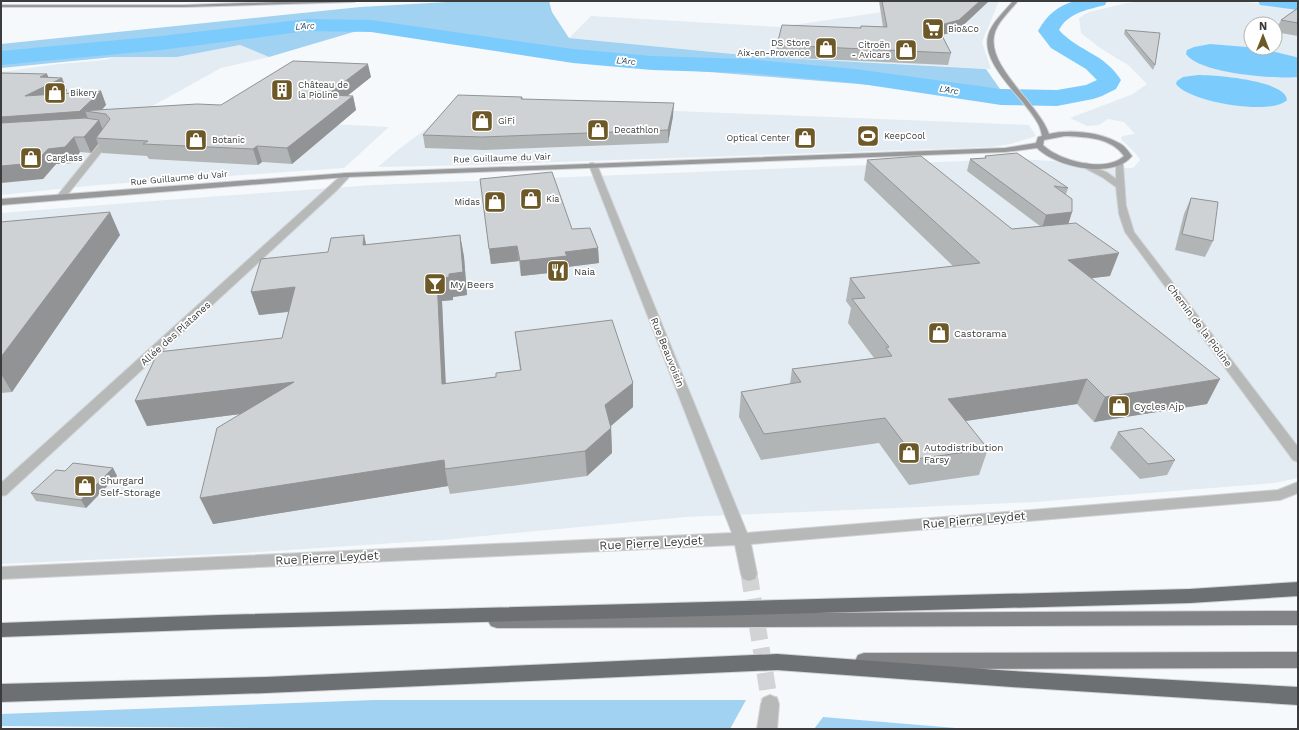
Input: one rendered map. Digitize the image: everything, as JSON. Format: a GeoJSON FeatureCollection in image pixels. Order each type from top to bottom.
{"type":"FeatureCollection","features":[{"type":"Feature","properties":{"kind":"highway"},"geometry":{"type":"LineString","coordinates":[[1,630],[219,622],[1190,596],[1298,589]]}},
{"type":"Feature","properties":{"kind":"highway"},"geometry":{"type":"LineString","coordinates":[[1,693],[266,685],[777,662],[1012,680],[1298,696]]}},
{"type":"Feature","properties":{"kind":"main road"},"geometry":{"type":"LineString","coordinates":[[1,6],[184,6],[354,1]]}},
{"type":"Feature","properties":{"kind":"main road"},"geometry":{"type":"LineString","coordinates":[[1016,1],[990,37],[991,51],[1009,80],[1038,117],[1046,136]]}},
{"type":"Feature","properties":{"kind":"main road"},"geometry":{"type":"LineString","coordinates":[[1038,117],[1055,127],[1077,134],[1101,139],[1119,146],[1128,156],[1126,160],[1119,164],[1103,166],[1083,165],[1046,153],[1038,145],[1041,139],[1046,136],[1077,134]]}},
{"type":"Feature","properties":{"kind":"main road","name":"Rue Guillaume du Vair"},"geometry":{"type":"LineString","coordinates":[[1,202],[347,175],[1006,150],[1038,145]]}},
{"type":"Feature","properties":{"kind":"main road","name":"Rue Guillaume du Vair"},"geometry":{"type":"LineString","coordinates":[[1006,150],[1053,156]]}},
{"type":"Feature","properties":{"kind":"main road"},"geometry":{"type":"LineString","coordinates":[[219,622],[1298,618]]}},
{"type":"Feature","properties":{"kind":"main road"},"geometry":{"type":"LineString","coordinates":[[777,662],[1298,660]]}},
{"type":"Feature","properties":{"kind":"street"},"geometry":{"type":"LineString","coordinates":[[62,197],[111,135],[109,132],[102,129]]}},
{"type":"Feature","properties":{"kind":"street","name":"Chemin de la Pioline"},"geometry":{"type":"LineString","coordinates":[[1119,164],[1121,205],[1124,220],[1130,232],[1298,457]]}},
{"type":"Feature","properties":{"kind":"street","name":"Rue Beauvoisin"},"geometry":{"type":"LineString","coordinates":[[593,165],[742,539],[749,574]]}},
{"type":"Feature","properties":{"kind":"street"},"geometry":{"type":"LineString","coordinates":[[1083,165],[1105,175],[1121,186]]}},
{"type":"Feature","properties":{"kind":"street","name":"Allée des Platanes"},"geometry":{"type":"LineString","coordinates":[[1,490],[327,195],[347,175]]}},
{"type":"Feature","properties":{"kind":"street","name":"Rue Pierre Leydet"},"geometry":{"type":"LineString","coordinates":[[1,572],[742,539],[1280,495],[1298,487]]}},
{"type":"Feature","properties":{"kind":"street"},"geometry":{"type":"LineString","coordinates":[[767,729],[770,704]]}},
{"type":"Feature","properties":{"kind":"shaded area"},"geometry":{"type":"Polygon","coordinates":[[[465,1],[549,1],[552,12],[569,38],[764,57],[986,69],[1007,99],[932,90],[623,65],[367,28],[269,57],[240,45],[177,57],[114,57],[1,68],[1,44],[360,7],[465,1]]]}},
{"type":"Feature","properties":{"kind":"shaded area"},"geometry":{"type":"Polygon","coordinates":[[[959,1],[999,1],[982,42],[991,69],[764,57],[569,38],[591,16],[779,27],[959,1]]]}},
{"type":"Feature","properties":{"kind":"shaded area"},"geometry":{"type":"Polygon","coordinates":[[[1144,1],[1234,1],[1298,7],[1298,478],[1274,483],[1035,502],[686,517],[442,540],[244,553],[1,564],[1,213],[374,185],[1014,159],[1054,161],[1085,169],[1133,168],[1140,160],[1121,139],[1122,136],[1135,134],[1124,122],[1108,119],[1099,125],[1087,126],[1070,118],[1133,94],[1147,84],[1128,65],[1100,48],[1081,33],[1079,18],[1089,12],[1127,3],[1144,1]]]}},
{"type":"Feature","properties":{"kind":"shaded area"},"geometry":{"type":"Polygon","coordinates":[[[1210,44],[1243,47],[1243,56],[1283,56],[1283,54],[1296,57],[1298,58],[1298,77],[1256,76],[1222,71],[1194,61],[1186,54],[1187,50],[1210,44]]]}},
{"type":"Feature","properties":{"kind":"shaded area"},"geometry":{"type":"Polygon","coordinates":[[[240,45],[269,57],[221,68],[138,114],[389,127],[344,168],[98,185],[1,195],[1,72],[59,64],[105,60],[114,57],[177,57],[240,45]]]}},
{"type":"Feature","properties":{"kind":"shaded area"},"geometry":{"type":"Polygon","coordinates":[[[1198,75],[1219,76],[1263,83],[1284,93],[1287,100],[1278,105],[1265,107],[1230,105],[1196,96],[1184,91],[1176,84],[1177,81],[1183,77],[1198,75]]]}},
{"type":"Feature","properties":{"kind":"shaded area"},"geometry":{"type":"Polygon","coordinates":[[[454,102],[1029,125],[1036,136],[1011,144],[991,147],[378,167],[426,129],[454,102]]]}},
{"type":"Feature","properties":{"kind":"shaded area"},"geometry":{"type":"Polygon","coordinates":[[[374,700],[746,700],[730,729],[373,729],[1,726],[1,714],[374,700]]]}},
{"type":"Feature","properties":{"kind":"shaded area"},"geometry":{"type":"Polygon","coordinates":[[[823,717],[968,729],[814,729],[823,717]]]}},
{"type":"Feature","properties":{"kind":"building"},"geometry":{"type":"Polygon","coordinates":[[[882,1],[980,1],[959,20],[937,26],[951,53],[777,45],[782,25],[861,28],[861,26],[887,27],[882,1]]]}},
{"type":"Feature","properties":{"kind":"building"},"geometry":{"type":"Polygon","coordinates":[[[1298,8],[1298,23],[1283,20],[1283,19],[1298,8]]]}},
{"type":"Feature","properties":{"kind":"building"},"geometry":{"type":"Polygon","coordinates":[[[1125,30],[1160,33],[1155,65],[1125,30]]]}},
{"type":"Feature","properties":{"kind":"building"},"geometry":{"type":"Polygon","coordinates":[[[293,61],[368,64],[327,95],[353,96],[287,148],[257,146],[253,149],[143,144],[148,141],[96,138],[110,119],[106,114],[85,111],[1,117],[1,73],[47,74],[40,77],[62,78],[25,96],[101,91],[80,111],[197,104],[221,105],[293,61]]]}},
{"type":"Feature","properties":{"kind":"building"},"geometry":{"type":"Polygon","coordinates":[[[458,95],[522,97],[521,99],[674,103],[668,130],[482,137],[423,135],[458,95]]]}},
{"type":"Feature","properties":{"kind":"building"},"geometry":{"type":"Polygon","coordinates":[[[85,118],[99,120],[84,137],[74,137],[65,147],[48,149],[35,163],[1,166],[1,123],[85,118]]]}},
{"type":"Feature","properties":{"kind":"building"},"geometry":{"type":"Polygon","coordinates":[[[1017,153],[1068,188],[1054,186],[1072,199],[1072,212],[1046,215],[970,159],[1017,153]]]}},
{"type":"Feature","properties":{"kind":"building"},"geometry":{"type":"Polygon","coordinates":[[[921,156],[1012,229],[1076,223],[1119,253],[1068,260],[1220,379],[1105,397],[1087,379],[948,399],[988,449],[916,459],[885,418],[764,434],[741,392],[801,382],[792,369],[892,356],[886,348],[889,347],[852,299],[865,298],[850,278],[980,263],[867,160],[921,156]]]}},
{"type":"Feature","properties":{"kind":"building"},"geometry":{"type":"Polygon","coordinates":[[[552,172],[572,229],[590,228],[598,248],[565,252],[567,256],[520,261],[517,246],[489,249],[480,179],[552,172]]]}},
{"type":"Feature","properties":{"kind":"building"},"geometry":{"type":"Polygon","coordinates":[[[1191,198],[1218,202],[1213,241],[1182,234],[1191,198]]]}},
{"type":"Feature","properties":{"kind":"building"},"geometry":{"type":"Polygon","coordinates":[[[110,212],[1,357],[1,222],[110,212]]]}},
{"type":"Feature","properties":{"kind":"building"},"geometry":{"type":"Polygon","coordinates":[[[364,235],[363,245],[460,235],[463,272],[449,274],[449,277],[437,279],[442,384],[496,377],[496,373],[521,370],[515,332],[612,320],[633,383],[605,405],[611,428],[585,451],[445,469],[444,460],[200,498],[217,428],[294,382],[135,401],[158,352],[282,338],[295,287],[251,292],[261,259],[328,252],[331,238],[364,235]]]}},
{"type":"Feature","properties":{"kind":"building"},"geometry":{"type":"Polygon","coordinates":[[[1142,428],[1175,460],[1148,464],[1118,432],[1142,428]]]}},
{"type":"Feature","properties":{"kind":"building"},"geometry":{"type":"Polygon","coordinates":[[[73,463],[113,468],[81,500],[31,493],[56,470],[65,471],[73,463]]]}},
{"type":"Feature","properties":{"kind":"waterway","name":"L'Arc"},"geometry":{"type":"LineString","coordinates":[[1,58],[161,43],[307,25],[352,25],[371,26],[573,56],[652,63],[747,66],[855,76],[1001,97],[1057,98],[1093,91],[1107,84],[1109,80],[1094,64],[1059,43],[1048,31],[1052,23],[1063,13],[1075,7],[1098,1]]}},
{"type":"Feature","properties":{"kind":"waterway","name":"L'Arc"},"geometry":{"type":"LineString","coordinates":[[1267,1],[1298,4]]}},
{"type":"Feature","properties":{"kind":"tunnel"},"geometry":{"type":"LineString","coordinates":[[749,574],[770,704]]}},
{"type":"Feature","properties":{"kind":"place","name":"Bio&Co"},"geometry":{"type":"Point","coordinates":[933,29]}},
{"type":"Feature","properties":{"kind":"place","name":"DS Store Aix-en-Provence"},"geometry":{"type":"Point","coordinates":[826,48]}},
{"type":"Feature","properties":{"kind":"place","name":"Citroën - Avicars"},"geometry":{"type":"Point","coordinates":[906,50]}},
{"type":"Feature","properties":{"kind":"place","name":"Château de la Pioline"},"geometry":{"type":"Point","coordinates":[282,90]}},
{"type":"Feature","properties":{"kind":"place","name":"Bikery"},"geometry":{"type":"Point","coordinates":[55,93]}},
{"type":"Feature","properties":{"kind":"place","name":"GiFi"},"geometry":{"type":"Point","coordinates":[482,121]}},
{"type":"Feature","properties":{"kind":"place","name":"Decathlon"},"geometry":{"type":"Point","coordinates":[598,130]}},
{"type":"Feature","properties":{"kind":"place","name":"KeepCool"},"geometry":{"type":"Point","coordinates":[868,136]}},
{"type":"Feature","properties":{"kind":"place","name":"Optical Center"},"geometry":{"type":"Point","coordinates":[805,138]}},
{"type":"Feature","properties":{"kind":"place","name":"Botanic"},"geometry":{"type":"Point","coordinates":[196,140]}},
{"type":"Feature","properties":{"kind":"place","name":"Carglass"},"geometry":{"type":"Point","coordinates":[31,158]}},
{"type":"Feature","properties":{"kind":"place","name":"Kia"},"geometry":{"type":"Point","coordinates":[531,199]}},
{"type":"Feature","properties":{"kind":"place","name":"Midas"},"geometry":{"type":"Point","coordinates":[495,202]}},
{"type":"Feature","properties":{"kind":"place","name":"Naia"},"geometry":{"type":"Point","coordinates":[558,271]}},
{"type":"Feature","properties":{"kind":"place","name":"My Beers"},"geometry":{"type":"Point","coordinates":[435,284]}},
{"type":"Feature","properties":{"kind":"place","name":"Castorama"},"geometry":{"type":"Point","coordinates":[939,333]}},
{"type":"Feature","properties":{"kind":"place","name":"Cycles Ajp"},"geometry":{"type":"Point","coordinates":[1119,406]}},
{"type":"Feature","properties":{"kind":"place","name":"Autodistribution Farsy"},"geometry":{"type":"Point","coordinates":[909,453]}},
{"type":"Feature","properties":{"kind":"place","name":"Shurgard Self-Storage"},"geometry":{"type":"Point","coordinates":[85,486]}}]}
